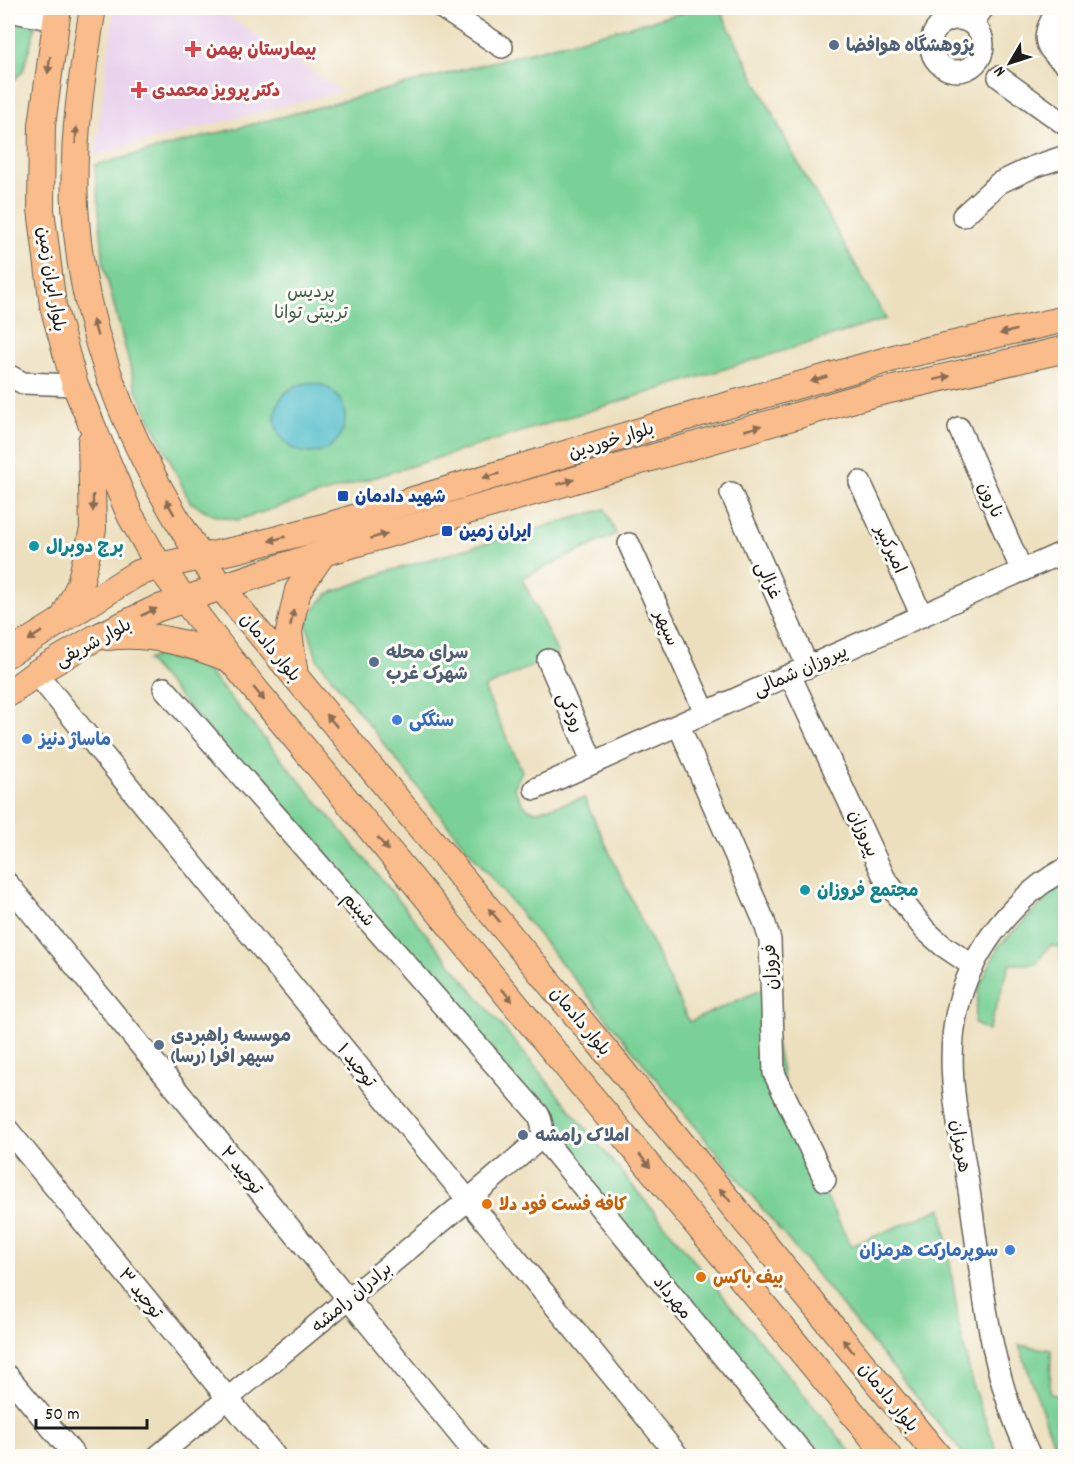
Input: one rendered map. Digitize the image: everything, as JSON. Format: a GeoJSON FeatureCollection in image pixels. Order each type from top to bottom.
{"type":"FeatureCollection","features":[{"type":"Feature","properties":{"kind":"main road","name":"بلوار ایران زمین"},"geometry":{"type":"LineString","coordinates":[[93,8],[76,128],[75,207],[87,299],[110,381],[140,453],[200,557],[221,587]]}},
{"type":"Feature","properties":{"kind":"main road","name":"بلوار ایران زمین"},"geometry":{"type":"LineString","coordinates":[[57,14],[42,125],[41,209],[52,306],[75,385],[130,515],[159,566],[183,599]]}},
{"type":"Feature","properties":{"kind":"main road","name":"بلوار خوردین"},"geometry":{"type":"LineString","coordinates":[[159,566],[247,547],[334,524],[690,416],[901,356],[1065,319]]}},
{"type":"Feature","properties":{"kind":"main road","name":"بلوار خوردین"},"geometry":{"type":"LineString","coordinates":[[183,599],[323,553],[868,395],[1065,349]]}},
{"type":"Feature","properties":{"kind":"main road"},"geometry":{"type":"LineString","coordinates":[[64,617],[80,584],[93,529],[90,423]]}},
{"type":"Feature","properties":{"kind":"main road"},"geometry":{"type":"LineString","coordinates":[[295,676],[289,632],[298,590],[323,553]]}},
{"type":"Feature","properties":{"kind":"main road","name":"بلوار شریفی"},"geometry":{"type":"LineString","coordinates":[[8,654],[136,574],[159,566]]}},
{"type":"Feature","properties":{"kind":"main road","name":"بلوار دادمان"},"geometry":{"type":"LineString","coordinates":[[221,587],[556,990],[938,1456]]}},
{"type":"Feature","properties":{"kind":"main road"},"geometry":{"type":"LineString","coordinates":[[183,599],[888,1456]]}},
{"type":"Feature","properties":{"kind":"main road","name":"بلوار شریفی"},"geometry":{"type":"LineString","coordinates":[[8,694],[36,673],[95,638],[183,599]]}},
{"type":"Feature","properties":{"kind":"main road"},"geometry":{"type":"LineString","coordinates":[[95,638],[127,634],[154,636],[194,645],[231,660]]}},
{"type":"Feature","properties":{"kind":"main road"},"geometry":{"type":"LineString","coordinates":[[529,1020],[552,1028],[558,1026],[562,1020],[562,1011],[556,990]]}},
{"type":"Feature","properties":{"kind":"main road"},"geometry":{"type":"LineString","coordinates":[[571,1071],[581,1053],[589,1050],[605,1050]]}},
{"type":"Feature","properties":{"kind":"street"},"geometry":{"type":"LineString","coordinates":[[442,8],[502,47]]}},
{"type":"Feature","properties":{"kind":"street"},"geometry":{"type":"LineString","coordinates":[[1058,8],[1046,30],[1047,45],[1051,53],[1065,64]]}},
{"type":"Feature","properties":{"kind":"street"},"geometry":{"type":"LineString","coordinates":[[8,11],[57,14]]}},
{"type":"Feature","properties":{"kind":"street"},"geometry":{"type":"LineString","coordinates":[[999,77],[1065,124]]}},
{"type":"Feature","properties":{"kind":"street"},"geometry":{"type":"LineString","coordinates":[[963,216],[999,183],[1033,167],[1065,156]]}},
{"type":"Feature","properties":{"kind":"street"},"geometry":{"type":"LineString","coordinates":[[8,375],[23,383],[75,385]]}},
{"type":"Feature","properties":{"kind":"street","name":"نارون"},"geometry":{"type":"LineString","coordinates":[[959,428],[1022,571]]}},
{"type":"Feature","properties":{"kind":"street","name":"امیرکبیر"},"geometry":{"type":"LineString","coordinates":[[860,483],[922,616]]}},
{"type":"Feature","properties":{"kind":"street","name":"غزالی"},"geometry":{"type":"LineString","coordinates":[[731,493],[799,671]]}},
{"type":"Feature","properties":{"kind":"street","name":"سپهر"},"geometry":{"type":"LineString","coordinates":[[628,544],[705,712]]}},
{"type":"Feature","properties":{"kind":"street","name":"پیروزان شمالی"},"geometry":{"type":"LineString","coordinates":[[535,789],[1065,551]]}},
{"type":"Feature","properties":{"kind":"street","name":"رودکی"},"geometry":{"type":"LineString","coordinates":[[548,660],[593,763]]}},
{"type":"Feature","properties":{"kind":"street","name":"پیروزان"},"geometry":{"type":"LineString","coordinates":[[799,671],[885,879],[925,930],[973,966]]}},
{"type":"Feature","properties":{"kind":"street","name":"توحید ۱"},"geometry":{"type":"LineString","coordinates":[[36,673],[678,1456]]}},
{"type":"Feature","properties":{"kind":"street","name":"شبنم"},"geometry":{"type":"LineString","coordinates":[[164,688],[538,1114],[542,1121],[543,1136]]}},
{"type":"Feature","properties":{"kind":"street","name":"فروزان"},"geometry":{"type":"LineString","coordinates":[[679,726],[770,940],[774,1073],[825,1180]]}},
{"type":"Feature","properties":{"kind":"street","name":"هرمزان"},"geometry":{"type":"LineString","coordinates":[[1030,1456],[1015,1425],[992,1346],[955,1107],[952,1055],[960,999],[973,966],[1006,917],[1032,891],[1065,868]]}},
{"type":"Feature","properties":{"kind":"street","name":"توحید ۲"},"geometry":{"type":"LineString","coordinates":[[8,884],[477,1456]]}},
{"type":"Feature","properties":{"kind":"street","name":"توحید ۳"},"geometry":{"type":"LineString","coordinates":[[8,1130],[275,1456]]}},
{"type":"Feature","properties":{"kind":"street","name":"برادران رامشه"},"geometry":{"type":"LineString","coordinates":[[158,1456],[543,1136]]}},
{"type":"Feature","properties":{"kind":"street","name":"مهرداد"},"geometry":{"type":"LineString","coordinates":[[543,1136],[805,1456]]}},
{"type":"Feature","properties":{"kind":"street"},"geometry":{"type":"LineString","coordinates":[[8,1376],[75,1456]]}},
{"type":"Feature","properties":{"kind":"shaded area","name":"بیمارستان بهمن"},"geometry":{"type":"Polygon","coordinates":[[[114,8],[215,8],[341,91],[95,155],[114,8]]]}},
{"type":"Feature","properties":{"kind":"green space"},"geometry":{"type":"Polygon","coordinates":[[[8,8],[39,8],[23,71],[8,86],[8,8]]]}},
{"type":"Feature","properties":{"kind":"green space","name":"پردیس تربیتی توانا"},"geometry":{"type":"Polygon","coordinates":[[[700,8],[719,8],[791,150],[886,319],[237,520],[213,515],[190,502],[136,389],[104,267],[95,165],[700,8]]]}},
{"type":"Feature","properties":{"kind":"green space"},"geometry":{"type":"Polygon","coordinates":[[[605,509],[616,534],[522,578],[558,654],[484,688],[522,771],[514,788],[528,809],[537,811],[584,798],[689,1022],[765,988],[794,1132],[851,1246],[942,1208],[959,1325],[973,1387],[999,1456],[965,1456],[440,815],[317,659],[307,625],[314,609],[328,594],[386,572],[605,509]]]}},
{"type":"Feature","properties":{"kind":"green space"},"geometry":{"type":"Polygon","coordinates":[[[157,656],[201,664],[217,682],[854,1456],[814,1456],[555,1145],[558,1127],[147,660],[157,656]]]}},
{"type":"Feature","properties":{"kind":"green space"},"geometry":{"type":"Polygon","coordinates":[[[1065,886],[1065,977],[1062,976],[1061,948],[1050,945],[1036,964],[1010,964],[988,1031],[974,1023],[979,988],[998,947],[1054,891],[1065,886]]]}},
{"type":"Feature","properties":{"kind":"green space"},"geometry":{"type":"Polygon","coordinates":[[[1019,1345],[1051,1350],[1050,1393],[1065,1399],[1065,1448],[1056,1450],[1019,1345]]]}},
{"type":"Feature","properties":{"kind":"water"},"geometry":{"type":"Polygon","coordinates":[[[310,383],[329,389],[339,399],[345,418],[339,437],[329,447],[310,453],[291,447],[281,437],[275,418],[281,399],[291,389],[310,383]]]}},
{"type":"Feature","properties":{"kind":"place","name":"پژوهشگاه هوافضا"},"geometry":{"type":"Point","coordinates":[834,45]}},
{"type":"Feature","properties":{"kind":"place","name":"بیمارستان بهمن"},"geometry":{"type":"Point","coordinates":[193,49]}},
{"type":"Feature","properties":{"kind":"place","name":"دکتر پرویز محمدی"},"geometry":{"type":"Point","coordinates":[139,90]}},
{"type":"Feature","properties":{"kind":"place","name":"شهید دادمان"},"geometry":{"type":"Point","coordinates":[343,496]}},
{"type":"Feature","properties":{"kind":"place","name":"ایران زمین"},"geometry":{"type":"Point","coordinates":[447,531]}},
{"type":"Feature","properties":{"kind":"place","name":"برج دوبرال"},"geometry":{"type":"Point","coordinates":[34,546]}},
{"type":"Feature","properties":{"kind":"place","name":"سرای محله شهرک غرب"},"geometry":{"type":"Point","coordinates":[374,662]}},
{"type":"Feature","properties":{"kind":"place","name":"سنگکی"},"geometry":{"type":"Point","coordinates":[397,720]}},
{"type":"Feature","properties":{"kind":"place","name":"ماساژ دنیز"},"geometry":{"type":"Point","coordinates":[27,739]}},
{"type":"Feature","properties":{"kind":"place","name":"مجتمع فروزان"},"geometry":{"type":"Point","coordinates":[805,890]}},
{"type":"Feature","properties":{"kind":"place","name":"موسسه راهبردی سپهر افرا (رسا)"},"geometry":{"type":"Point","coordinates":[159,1045]}},
{"type":"Feature","properties":{"kind":"place","name":"املاک رامشه"},"geometry":{"type":"Point","coordinates":[523,1135]}},
{"type":"Feature","properties":{"kind":"place","name":"کافه فست فود دلا"},"geometry":{"type":"Point","coordinates":[487,1204]}},
{"type":"Feature","properties":{"kind":"place","name":"سوپرمارکت هرمزان"},"geometry":{"type":"Point","coordinates":[1010,1250]}},
{"type":"Feature","properties":{"kind":"place","name":"بیف باکس"},"geometry":{"type":"Point","coordinates":[701,1277]}}]}
